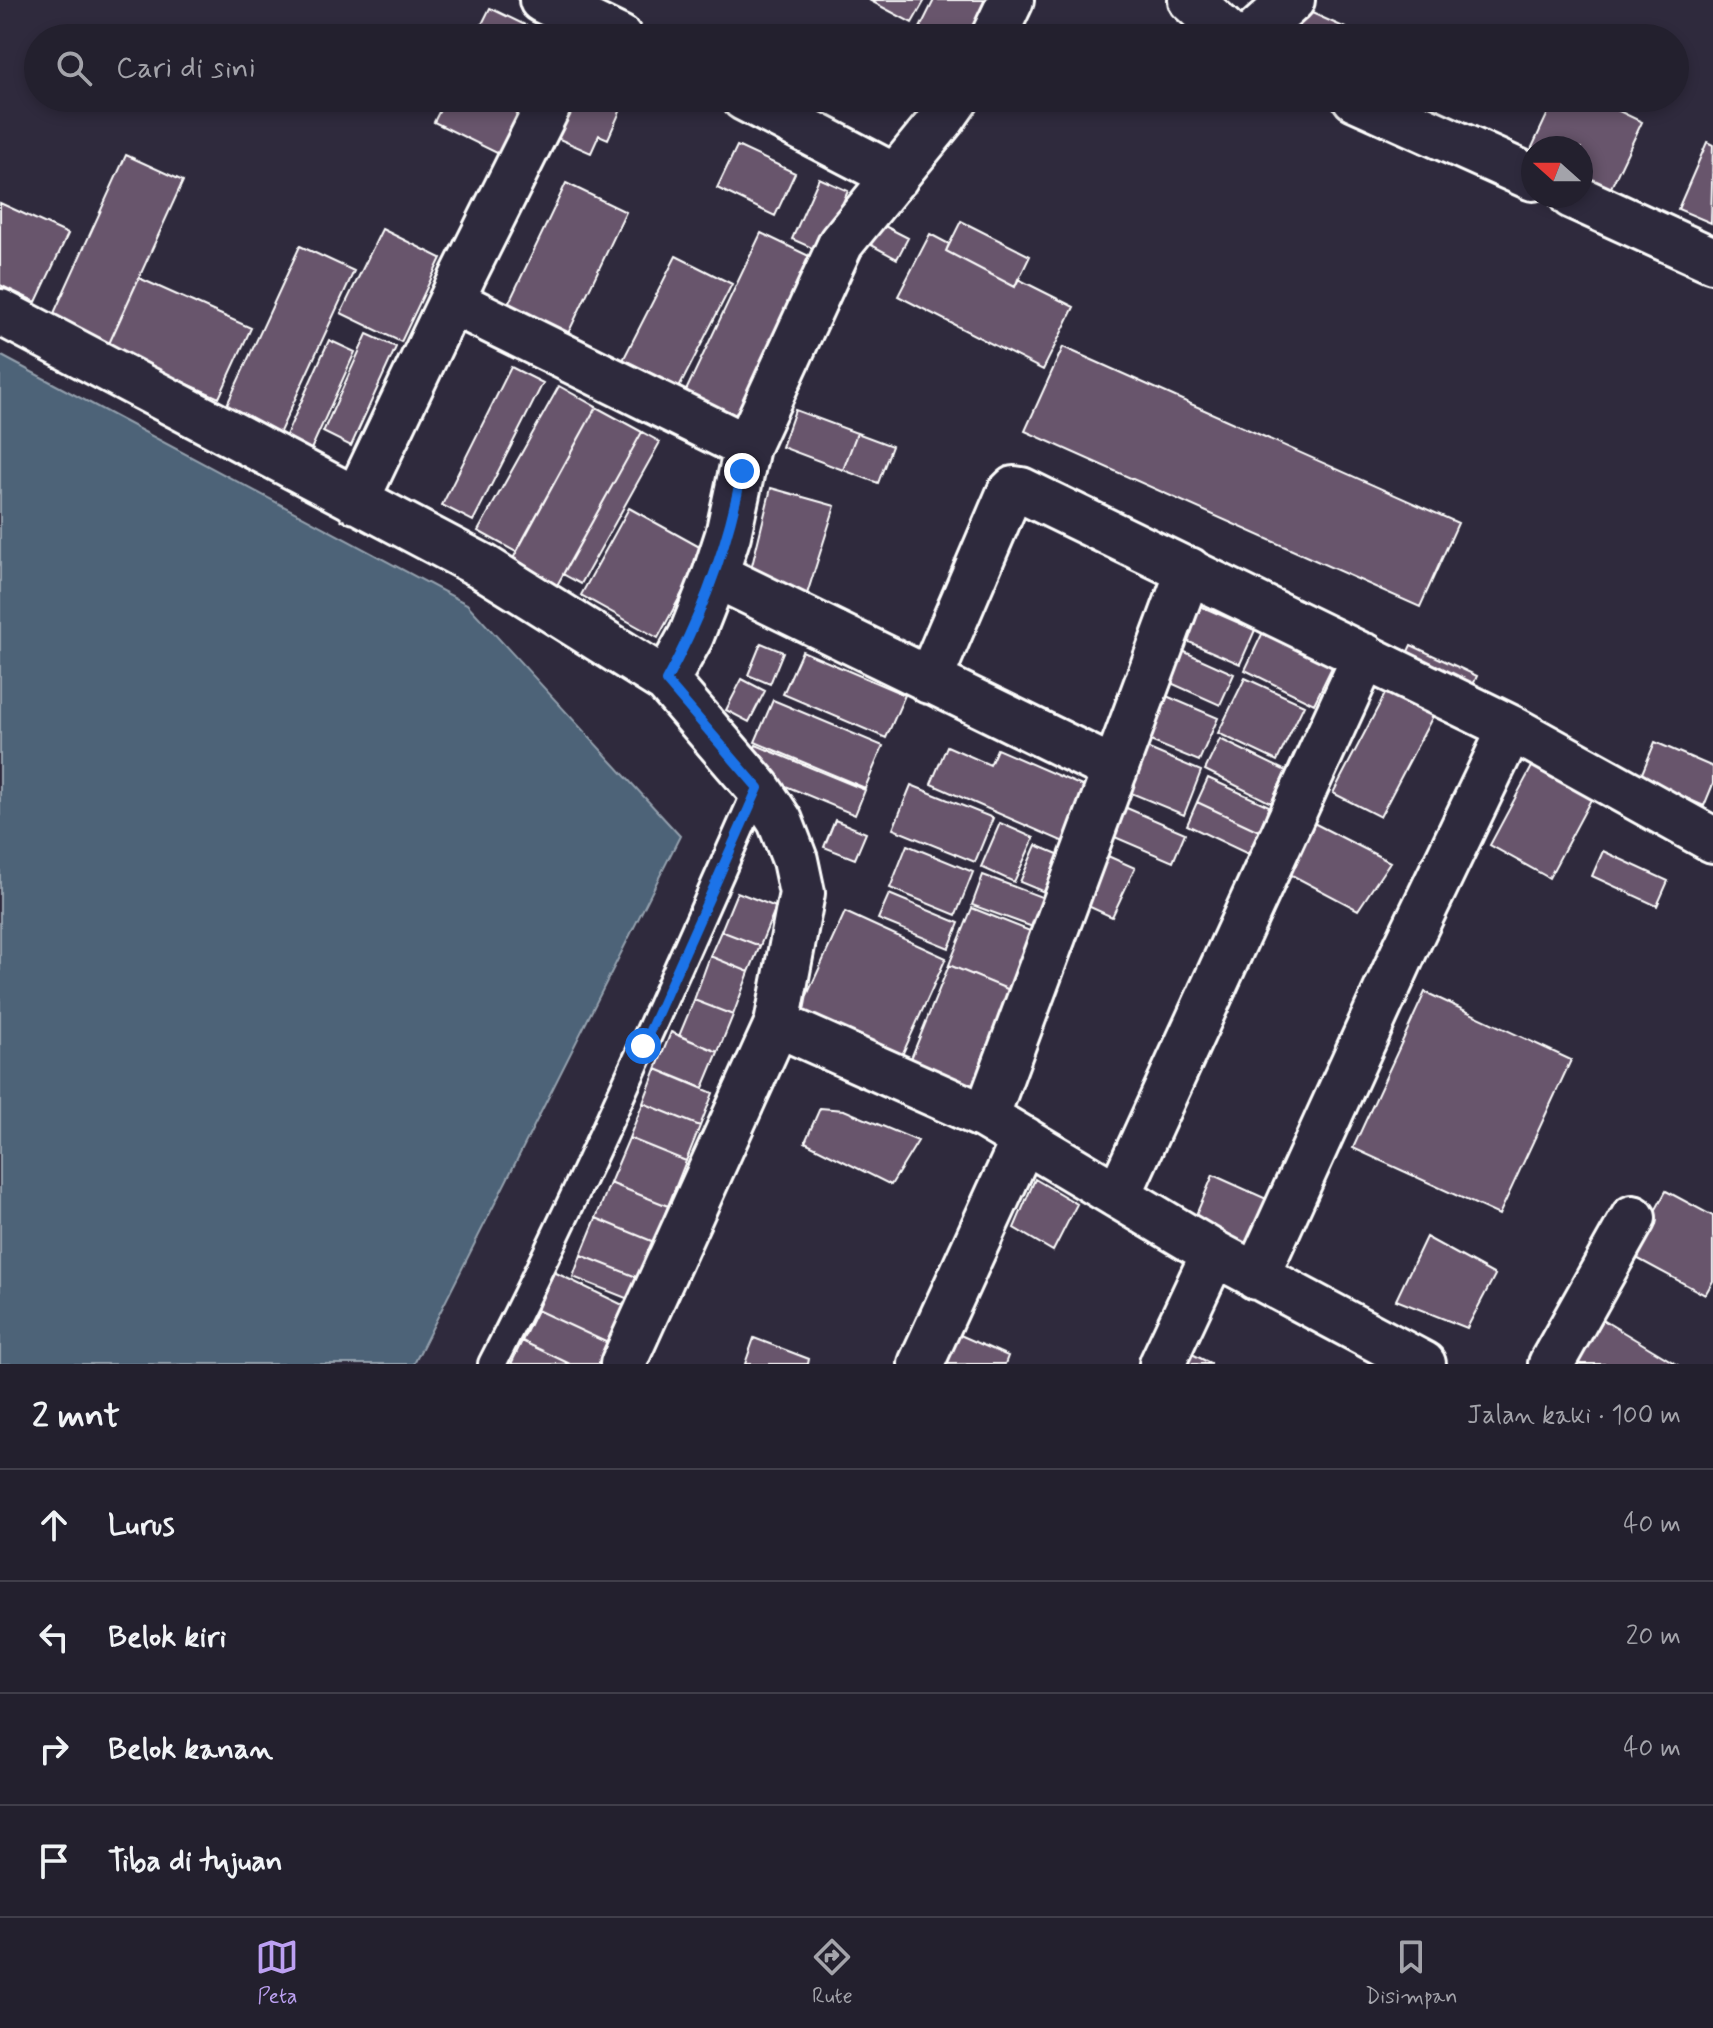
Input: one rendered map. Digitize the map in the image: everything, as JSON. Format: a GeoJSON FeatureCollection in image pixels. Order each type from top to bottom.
{"type":"FeatureCollection","features":[{"type":"Feature","properties":{"kind":"street"},"geometry":{"type":"LineString","coordinates":[[542,0],[596,24]]}},
{"type":"Feature","properties":{"kind":"street"},"geometry":{"type":"LineString","coordinates":[[1000,24],[1011,0]]}},
{"type":"Feature","properties":{"kind":"street"},"geometry":{"type":"LineString","coordinates":[[1191,0],[1217,24]]}},
{"type":"Feature","properties":{"kind":"street"},"geometry":{"type":"LineString","coordinates":[[1265,24],[1292,0]]}},
{"type":"Feature","properties":{"kind":"street"},"geometry":{"type":"LineString","coordinates":[[356,501],[545,112]]}},
{"type":"Feature","properties":{"kind":"street"},"geometry":{"type":"LineString","coordinates":[[771,112],[896,177]]}},
{"type":"Feature","properties":{"kind":"street"},"geometry":{"type":"LineString","coordinates":[[666,681],[691,636],[715,575],[747,447],[841,243],[946,112]]}},
{"type":"Feature","properties":{"kind":"street"},"geometry":{"type":"LineString","coordinates":[[1386,112],[1521,173]]}},
{"type":"Feature","properties":{"kind":"street"},"geometry":{"type":"LineString","coordinates":[[1593,206],[1713,260]]}},
{"type":"Feature","properties":{"kind":"street"},"geometry":{"type":"LineString","coordinates":[[451,301],[747,447]]}},
{"type":"Feature","properties":{"kind":"street"},"geometry":{"type":"LineString","coordinates":[[0,312],[482,566],[666,681],[758,788],[780,821],[795,860],[802,893],[777,1024],[623,1364]]}},
{"type":"Feature","properties":{"kind":"street"},"geometry":{"type":"LineString","coordinates":[[929,681],[1009,494],[1014,489],[1021,490],[1511,728],[1713,840]]}},
{"type":"Feature","properties":{"kind":"street"},"geometry":{"type":"LineString","coordinates":[[986,1117],[1189,570]]}},
{"type":"Feature","properties":{"kind":"street"},"geometry":{"type":"LineString","coordinates":[[715,575],[1115,770]]}},
{"type":"Feature","properties":{"kind":"street"},"geometry":{"type":"LineString","coordinates":[[1118,1196],[1365,656]]}},
{"type":"Feature","properties":{"kind":"street"},"geometry":{"type":"LineString","coordinates":[[1256,1277],[1405,949],[1511,728]]}},
{"type":"Feature","properties":{"kind":"street"},"geometry":{"type":"LineString","coordinates":[[777,1024],[986,1117],[1214,1253],[1406,1360]]}},
{"type":"Feature","properties":{"kind":"street"},"geometry":{"type":"LineString","coordinates":[[921,1364],[1024,1139]]}},
{"type":"Feature","properties":{"kind":"street"},"geometry":{"type":"LineString","coordinates":[[1551,1364],[1633,1218]]}},
{"type":"Feature","properties":{"kind":"street"},"geometry":{"type":"LineString","coordinates":[[1162,1364],[1214,1253]]}},
{"type":"Feature","properties":{"kind":"lane"},"geometry":{"type":"LineString","coordinates":[[492,1364],[623,1088],[758,788]]}},
{"type":"Feature","properties":{"kind":"water"},"geometry":{"type":"Polygon","coordinates":[[[0,355],[467,604],[680,836],[414,1364],[0,1364],[0,355]]]}},
{"type":"Feature","properties":{"kind":"building"},"geometry":{"type":"Polygon","coordinates":[[[869,0],[925,0],[912,23],[869,0]]]}},
{"type":"Feature","properties":{"kind":"building"},"geometry":{"type":"Polygon","coordinates":[[[934,0],[988,0],[975,24],[922,24],[934,0]]]}},
{"type":"Feature","properties":{"kind":"building"},"geometry":{"type":"Polygon","coordinates":[[[490,8],[523,24],[482,24],[490,8]]]}},
{"type":"Feature","properties":{"kind":"building"},"geometry":{"type":"Polygon","coordinates":[[[1312,13],[1337,24],[1301,24],[1312,13]]]}},
{"type":"Feature","properties":{"kind":"building"},"geometry":{"type":"Polygon","coordinates":[[[439,112],[525,112],[503,156],[434,122],[439,112]]]}},
{"type":"Feature","properties":{"kind":"building"},"geometry":{"type":"Polygon","coordinates":[[[564,112],[620,112],[608,139],[599,135],[591,153],[557,138],[565,119],[564,112]]]}},
{"type":"Feature","properties":{"kind":"building"},"geometry":{"type":"Polygon","coordinates":[[[1548,112],[1621,112],[1642,122],[1607,196],[1593,190],[1593,136],[1537,136],[1548,112]]]}},
{"type":"Feature","properties":{"kind":"building"},"geometry":{"type":"Polygon","coordinates":[[[1707,142],[1713,145],[1711,223],[1678,209],[1707,142]]]}},
{"type":"Feature","properties":{"kind":"building"},"geometry":{"type":"Polygon","coordinates":[[[737,146],[795,173],[775,216],[717,188],[737,146]]]}},
{"type":"Feature","properties":{"kind":"building"},"geometry":{"type":"Polygon","coordinates":[[[126,155],[183,181],[107,348],[50,322],[126,155]]]}},
{"type":"Feature","properties":{"kind":"building"},"geometry":{"type":"Polygon","coordinates":[[[819,178],[848,191],[821,252],[792,239],[819,178]]]}},
{"type":"Feature","properties":{"kind":"building"},"geometry":{"type":"Polygon","coordinates":[[[566,183],[626,212],[565,340],[505,311],[566,183]]]}},
{"type":"Feature","properties":{"kind":"building"},"geometry":{"type":"Polygon","coordinates":[[[0,203],[68,234],[36,302],[0,285],[0,203]]]}},
{"type":"Feature","properties":{"kind":"building"},"geometry":{"type":"Polygon","coordinates":[[[875,221],[908,238],[897,259],[864,241],[875,221]]]}},
{"type":"Feature","properties":{"kind":"building"},"geometry":{"type":"Polygon","coordinates":[[[961,221],[1030,256],[1015,287],[946,251],[961,221]]]}},
{"type":"Feature","properties":{"kind":"building"},"geometry":{"type":"Polygon","coordinates":[[[382,229],[441,258],[401,342],[341,313],[382,229]]]}},
{"type":"Feature","properties":{"kind":"building"},"geometry":{"type":"Polygon","coordinates":[[[761,233],[811,257],[732,423],[682,399],[761,233]]]}},
{"type":"Feature","properties":{"kind":"building"},"geometry":{"type":"Polygon","coordinates":[[[930,234],[949,244],[946,251],[1015,287],[1018,279],[1074,307],[1043,370],[898,296],[930,234]]]}},
{"type":"Feature","properties":{"kind":"building"},"geometry":{"type":"Polygon","coordinates":[[[300,246],[354,271],[279,434],[225,409],[300,246]]]}},
{"type":"Feature","properties":{"kind":"building"},"geometry":{"type":"Polygon","coordinates":[[[676,256],[732,284],[679,388],[623,360],[676,256]]]}},
{"type":"Feature","properties":{"kind":"building"},"geometry":{"type":"Polygon","coordinates":[[[139,278],[251,328],[219,398],[107,348],[139,278]]]}},
{"type":"Feature","properties":{"kind":"building"},"geometry":{"type":"Polygon","coordinates":[[[367,334],[396,347],[351,446],[323,432],[367,334]]]}},
{"type":"Feature","properties":{"kind":"building"},"geometry":{"type":"Polygon","coordinates":[[[329,340],[355,352],[309,454],[283,442],[329,340]]]}},
{"type":"Feature","properties":{"kind":"building"},"geometry":{"type":"Polygon","coordinates":[[[1063,347],[1458,523],[1420,607],[1025,431],[1063,347]]]}},
{"type":"Feature","properties":{"kind":"building"},"geometry":{"type":"Polygon","coordinates":[[[511,367],[543,383],[473,521],[442,505],[511,367]]]}},
{"type":"Feature","properties":{"kind":"building"},"geometry":{"type":"Polygon","coordinates":[[[559,386],[596,407],[516,552],[478,531],[559,386]]]}},
{"type":"Feature","properties":{"kind":"building"},"geometry":{"type":"Polygon","coordinates":[[[596,407],[642,432],[555,589],[510,564],[596,407]]]}},
{"type":"Feature","properties":{"kind":"building"},"geometry":{"type":"Polygon","coordinates":[[[795,410],[857,433],[843,470],[782,447],[795,410]]]}},
{"type":"Feature","properties":{"kind":"building"},"geometry":{"type":"Polygon","coordinates":[[[642,432],[660,442],[581,584],[563,574],[642,432]]]}},
{"type":"Feature","properties":{"kind":"building"},"geometry":{"type":"Polygon","coordinates":[[[857,433],[892,446],[878,483],[843,470],[857,433]]]}},
{"type":"Feature","properties":{"kind":"building"},"geometry":{"type":"Polygon","coordinates":[[[771,488],[835,506],[807,594],[749,578],[771,488]]]}},
{"type":"Feature","properties":{"kind":"building"},"geometry":{"type":"Polygon","coordinates":[[[629,508],[705,550],[658,638],[581,595],[629,508]]]}},
{"type":"Feature","properties":{"kind":"building"},"geometry":{"type":"Polygon","coordinates":[[[1189,601],[1255,630],[1240,664],[1175,636],[1189,601]]]}},
{"type":"Feature","properties":{"kind":"building"},"geometry":{"type":"Polygon","coordinates":[[[1263,632],[1333,665],[1314,704],[1245,670],[1263,632]]]}},
{"type":"Feature","properties":{"kind":"building"},"geometry":{"type":"Polygon","coordinates":[[[761,643],[783,652],[770,684],[748,675],[761,643]]]}},
{"type":"Feature","properties":{"kind":"building"},"geometry":{"type":"Polygon","coordinates":[[[1167,644],[1234,674],[1220,705],[1153,675],[1167,644]]]}},
{"type":"Feature","properties":{"kind":"building"},"geometry":{"type":"Polygon","coordinates":[[[1411,645],[1477,676],[1467,698],[1401,666],[1411,645]]]}},
{"type":"Feature","properties":{"kind":"building"},"geometry":{"type":"Polygon","coordinates":[[[802,651],[905,695],[886,738],[783,694],[802,651]]]}},
{"type":"Feature","properties":{"kind":"building"},"geometry":{"type":"Polygon","coordinates":[[[1245,678],[1304,705],[1277,761],[1218,733],[1245,678]]]}},
{"type":"Feature","properties":{"kind":"building"},"geometry":{"type":"Polygon","coordinates":[[[742,679],[765,691],[749,722],[726,710],[742,679]]]}},
{"type":"Feature","properties":{"kind":"building"},"geometry":{"type":"Polygon","coordinates":[[[1157,692],[1218,718],[1199,761],[1138,736],[1157,692]]]}},
{"type":"Feature","properties":{"kind":"building"},"geometry":{"type":"Polygon","coordinates":[[[1386,692],[1433,716],[1380,817],[1333,793],[1386,692]]]}},
{"type":"Feature","properties":{"kind":"building"},"geometry":{"type":"Polygon","coordinates":[[[773,700],[883,746],[865,788],[755,742],[773,700]]]}},
{"type":"Feature","properties":{"kind":"building"},"geometry":{"type":"Polygon","coordinates":[[[1220,739],[1286,771],[1271,803],[1205,770],[1220,739]]]}},
{"type":"Feature","properties":{"kind":"building"},"geometry":{"type":"Polygon","coordinates":[[[1655,742],[1713,767],[1713,784],[1704,806],[1640,778],[1655,742]]]}},
{"type":"Feature","properties":{"kind":"building"},"geometry":{"type":"Polygon","coordinates":[[[756,745],[865,790],[855,815],[745,769],[756,745]]]}},
{"type":"Feature","properties":{"kind":"building"},"geometry":{"type":"Polygon","coordinates":[[[947,746],[990,765],[997,749],[1096,792],[1073,846],[931,784],[947,746]]]}},
{"type":"Feature","properties":{"kind":"building"},"geometry":{"type":"Polygon","coordinates":[[[1142,746],[1201,771],[1184,815],[1124,790],[1142,746]]]}},
{"type":"Feature","properties":{"kind":"building"},"geometry":{"type":"Polygon","coordinates":[[[1535,761],[1594,794],[1549,878],[1490,845],[1535,761]]]}},
{"type":"Feature","properties":{"kind":"building"},"geometry":{"type":"Polygon","coordinates":[[[1208,778],[1269,806],[1259,831],[1197,802],[1208,778]]]}},
{"type":"Feature","properties":{"kind":"building"},"geometry":{"type":"Polygon","coordinates":[[[911,785],[993,818],[975,862],[893,829],[911,785]]]}},
{"type":"Feature","properties":{"kind":"building"},"geometry":{"type":"Polygon","coordinates":[[[1197,802],[1259,831],[1248,854],[1187,825],[1197,802]]]}},
{"type":"Feature","properties":{"kind":"building"},"geometry":{"type":"Polygon","coordinates":[[[1122,806],[1185,833],[1173,862],[1110,835],[1122,806]]]}},
{"type":"Feature","properties":{"kind":"building"},"geometry":{"type":"Polygon","coordinates":[[[1298,815],[1390,862],[1358,910],[1284,871],[1298,815]]]}},
{"type":"Feature","properties":{"kind":"building"},"geometry":{"type":"Polygon","coordinates":[[[835,820],[866,833],[855,859],[824,847],[835,820]]]}},
{"type":"Feature","properties":{"kind":"building"},"geometry":{"type":"Polygon","coordinates":[[[1000,823],[1034,838],[1014,882],[981,867],[1000,823]]]}},
{"type":"Feature","properties":{"kind":"building"},"geometry":{"type":"Polygon","coordinates":[[[907,845],[973,872],[956,915],[890,888],[907,845]]]}},
{"type":"Feature","properties":{"kind":"building"},"geometry":{"type":"Polygon","coordinates":[[[1036,845],[1070,859],[1054,896],[1020,882],[1036,845]]]}},
{"type":"Feature","properties":{"kind":"building"},"geometry":{"type":"Polygon","coordinates":[[[1603,851],[1668,881],[1657,906],[1592,876],[1603,851]]]}},
{"type":"Feature","properties":{"kind":"building"},"geometry":{"type":"Polygon","coordinates":[[[1101,853],[1135,868],[1112,917],[1079,902],[1101,853]]]}},
{"type":"Feature","properties":{"kind":"building"},"geometry":{"type":"Polygon","coordinates":[[[983,875],[1052,901],[1041,930],[972,905],[983,875]]]}},
{"type":"Feature","properties":{"kind":"building"},"geometry":{"type":"Polygon","coordinates":[[[737,892],[776,907],[760,946],[721,931],[737,892]]]}},
{"type":"Feature","properties":{"kind":"building"},"geometry":{"type":"Polygon","coordinates":[[[889,894],[959,923],[949,948],[878,919],[889,894]]]}},
{"type":"Feature","properties":{"kind":"building"},"geometry":{"type":"Polygon","coordinates":[[[972,908],[1040,935],[1017,993],[949,965],[972,908]]]}},
{"type":"Feature","properties":{"kind":"building"},"geometry":{"type":"Polygon","coordinates":[[[845,912],[946,958],[898,1064],[797,1017],[845,912]]]}},
{"type":"Feature","properties":{"kind":"building"},"geometry":{"type":"Polygon","coordinates":[[[721,931],[760,946],[749,972],[710,956],[721,931]]]}},
{"type":"Feature","properties":{"kind":"building"},"geometry":{"type":"Polygon","coordinates":[[[710,956],[749,972],[733,1015],[694,1000],[710,956]]]}},
{"type":"Feature","properties":{"kind":"building"},"geometry":{"type":"Polygon","coordinates":[[[949,965],[1017,993],[978,1089],[910,1061],[949,965]]]}},
{"type":"Feature","properties":{"kind":"building"},"geometry":{"type":"Polygon","coordinates":[[[1425,992],[1571,1060],[1499,1215],[1353,1148],[1425,992]]]}},
{"type":"Feature","properties":{"kind":"building"},"geometry":{"type":"Polygon","coordinates":[[[694,1000],[733,1015],[718,1052],[679,1036],[694,1000]]]}},
{"type":"Feature","properties":{"kind":"building"},"geometry":{"type":"Polygon","coordinates":[[[671,1032],[718,1052],[703,1088],[656,1069],[671,1032]]]}},
{"type":"Feature","properties":{"kind":"building"},"geometry":{"type":"Polygon","coordinates":[[[656,1069],[713,1093],[700,1126],[643,1103],[656,1069]]]}},
{"type":"Feature","properties":{"kind":"building"},"geometry":{"type":"Polygon","coordinates":[[[643,1103],[700,1126],[686,1161],[629,1138],[643,1103]]]}},
{"type":"Feature","properties":{"kind":"building"},"geometry":{"type":"Polygon","coordinates":[[[820,1108],[844,1110],[918,1141],[891,1185],[805,1142],[820,1108]]]}},
{"type":"Feature","properties":{"kind":"building"},"geometry":{"type":"Polygon","coordinates":[[[629,1138],[686,1161],[668,1206],[610,1183],[629,1138]]]}},
{"type":"Feature","properties":{"kind":"building"},"geometry":{"type":"Polygon","coordinates":[[[1213,1175],[1271,1201],[1248,1254],[1190,1229],[1213,1175]]]}},
{"type":"Feature","properties":{"kind":"building"},"geometry":{"type":"Polygon","coordinates":[[[1035,1179],[1077,1204],[1053,1251],[1014,1228],[1035,1179]]]}},
{"type":"Feature","properties":{"kind":"building"},"geometry":{"type":"Polygon","coordinates":[[[610,1183],[668,1206],[654,1242],[596,1218],[610,1183]]]}},
{"type":"Feature","properties":{"kind":"building"},"geometry":{"type":"Polygon","coordinates":[[[1666,1191],[1713,1216],[1713,1281],[1705,1295],[1631,1255],[1666,1191]]]}},
{"type":"Feature","properties":{"kind":"building"},"geometry":{"type":"Polygon","coordinates":[[[596,1218],[654,1242],[639,1278],[581,1255],[596,1218]]]}},
{"type":"Feature","properties":{"kind":"building"},"geometry":{"type":"Polygon","coordinates":[[[1426,1237],[1495,1275],[1467,1328],[1396,1300],[1426,1237]]]}},
{"type":"Feature","properties":{"kind":"building"},"geometry":{"type":"Polygon","coordinates":[[[581,1255],[639,1278],[631,1300],[573,1277],[581,1255]]]}},
{"type":"Feature","properties":{"kind":"building"},"geometry":{"type":"Polygon","coordinates":[[[554,1272],[627,1307],[610,1344],[537,1310],[554,1272]]]}},
{"type":"Feature","properties":{"kind":"building"},"geometry":{"type":"Polygon","coordinates":[[[537,1310],[610,1344],[600,1364],[570,1364],[522,1341],[537,1310]]]}},
{"type":"Feature","properties":{"kind":"building"},"geometry":{"type":"Polygon","coordinates":[[[1603,1320],[1676,1364],[1580,1364],[1578,1362],[1603,1320]]]}},
{"type":"Feature","properties":{"kind":"building"},"geometry":{"type":"Polygon","coordinates":[[[951,1331],[1008,1356],[1005,1364],[936,1364],[951,1331]]]}},
{"type":"Feature","properties":{"kind":"building"},"geometry":{"type":"Polygon","coordinates":[[[754,1338],[809,1359],[808,1364],[745,1364],[754,1338]]]}},
{"type":"Feature","properties":{"kind":"building"},"geometry":{"type":"Polygon","coordinates":[[[522,1341],[570,1364],[511,1364],[522,1341]]]}},
{"type":"Feature","properties":{"kind":"building"},"geometry":{"type":"Polygon","coordinates":[[[1180,1348],[1212,1364],[1172,1364],[1180,1348]]]}},
{"type":"Feature","properties":{"kind":"route"},"geometry":{"type":"LineString","coordinates":[[643,1046],[758,788],[666,681],[691,636],[715,575],[728,535],[742,471]]}}]}
